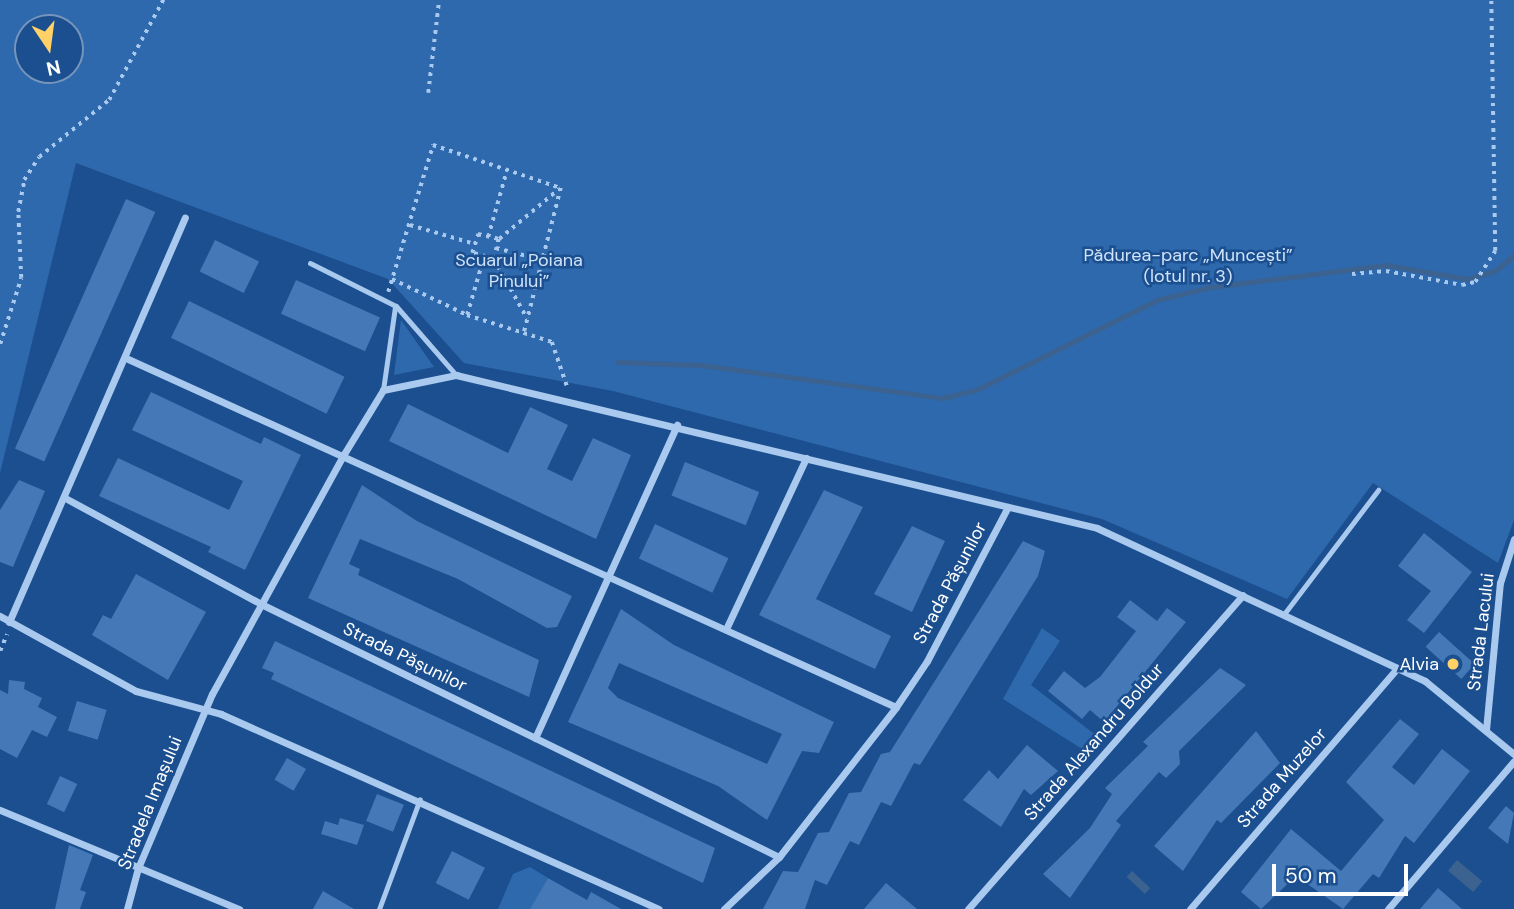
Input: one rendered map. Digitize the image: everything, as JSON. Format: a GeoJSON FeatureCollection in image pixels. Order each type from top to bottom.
{"type":"FeatureCollection","features":[{"type":"Feature","properties":{"kind":"street"},"geometry":{"type":"LineString","coordinates":[[9,622],[128,359],[185,218]]}},
{"type":"Feature","properties":{"kind":"street"},"geometry":{"type":"LineString","coordinates":[[128,359],[344,454],[896,707]]}},
{"type":"Feature","properties":{"kind":"street","name":"Strada Pășunilor"},"geometry":{"type":"LineString","coordinates":[[383,390],[456,375],[571,399],[1097,528],[1426,681],[1514,754]]}},
{"type":"Feature","properties":{"kind":"street"},"geometry":{"type":"LineString","coordinates":[[205,709],[344,454],[383,390]]}},
{"type":"Feature","properties":{"kind":"street"},"geometry":{"type":"LineString","coordinates":[[535,738],[677,425]]}},
{"type":"Feature","properties":{"kind":"street"},"geometry":{"type":"LineString","coordinates":[[726,629],[806,458]]}},
{"type":"Feature","properties":{"kind":"street","name":"Strada Pășunilor"},"geometry":{"type":"LineString","coordinates":[[66,499],[261,604],[779,857]]}},
{"type":"Feature","properties":{"kind":"street","name":"Strada Pășunilor"},"geometry":{"type":"LineString","coordinates":[[724,909],[779,857],[896,707],[1007,507]]}},
{"type":"Feature","properties":{"kind":"street","name":"Strada Lacului"},"geometry":{"type":"LineString","coordinates":[[1486,730],[1500,583],[1514,539]]}},
{"type":"Feature","properties":{"kind":"street","name":"Strada Alexandru Boldur"},"geometry":{"type":"LineString","coordinates":[[968,909],[1243,595]]}},
{"type":"Feature","properties":{"kind":"street"},"geometry":{"type":"LineString","coordinates":[[0,616],[136,691],[205,709],[420,799],[658,909]]}},
{"type":"Feature","properties":{"kind":"street","name":"Strada Muzelor"},"geometry":{"type":"LineString","coordinates":[[1190,909],[1397,667]]}},
{"type":"Feature","properties":{"kind":"street","name":"Stradela Imașului"},"geometry":{"type":"LineString","coordinates":[[127,909],[138,868],[205,709]]}},
{"type":"Feature","properties":{"kind":"street"},"geometry":{"type":"LineString","coordinates":[[1388,909],[1514,761]]}},
{"type":"Feature","properties":{"kind":"street"},"geometry":{"type":"LineString","coordinates":[[0,810],[239,909]]}},
{"type":"Feature","properties":{"kind":"lane"},"geometry":{"type":"LineString","coordinates":[[310,263],[396,306],[456,375]]}},
{"type":"Feature","properties":{"kind":"lane"},"geometry":{"type":"LineString","coordinates":[[383,390],[396,306]]}},
{"type":"Feature","properties":{"kind":"lane"},"geometry":{"type":"LineString","coordinates":[[1284,614],[1378,490]]}},
{"type":"Feature","properties":{"kind":"lane"},"geometry":{"type":"LineString","coordinates":[[379,909],[420,799]]}},
{"type":"Feature","properties":{"kind":"path"},"geometry":{"type":"LineString","coordinates":[[0,344],[21,278],[18,212],[24,180],[39,157],[109,100],[163,0]]}},
{"type":"Feature","properties":{"kind":"path"},"geometry":{"type":"LineString","coordinates":[[428,93],[439,0]]}},
{"type":"Feature","properties":{"kind":"path"},"geometry":{"type":"LineString","coordinates":[[1352,274],[1386,271],[1475,282],[1495,251],[1491,0]]}},
{"type":"Feature","properties":{"kind":"path"},"geometry":{"type":"LineString","coordinates":[[385,301],[433,145],[561,188]]}},
{"type":"Feature","properties":{"kind":"path"},"geometry":{"type":"LineString","coordinates":[[488,237],[506,173]]}},
{"type":"Feature","properties":{"kind":"path"},"geometry":{"type":"LineString","coordinates":[[527,319],[494,258],[496,248],[499,239],[561,188]]}},
{"type":"Feature","properties":{"kind":"path"},"geometry":{"type":"LineString","coordinates":[[524,334],[561,188]]}},
{"type":"Feature","properties":{"kind":"path"},"geometry":{"type":"LineString","coordinates":[[409,225],[475,244]]}},
{"type":"Feature","properties":{"kind":"path"},"geometry":{"type":"LineString","coordinates":[[494,258],[472,253],[478,234],[499,239]]}},
{"type":"Feature","properties":{"kind":"path"},"geometry":{"type":"LineString","coordinates":[[496,248],[542,260]]}},
{"type":"Feature","properties":{"kind":"path"},"geometry":{"type":"LineString","coordinates":[[467,315],[484,256]]}},
{"type":"Feature","properties":{"kind":"path"},"geometry":{"type":"LineString","coordinates":[[392,279],[467,315],[552,342],[571,399]]}},
{"type":"Feature","properties":{"kind":"path"},"geometry":{"type":"LineString","coordinates":[[0,651],[9,622]]}},
{"type":"Feature","properties":{"kind":"green space","name":"Pădurea-parc „Muncești” (lotul nr. 3)"},"geometry":{"type":"Polygon","coordinates":[[[0,0],[1514,0],[1514,520],[1498,563],[1373,483],[1287,599],[1102,519],[613,391],[464,363],[388,279],[76,163],[0,473],[0,0]]]}},
{"type":"Feature","properties":{"kind":"green space"},"geometry":{"type":"Polygon","coordinates":[[[401,320],[434,367],[394,375],[401,320]]]}},
{"type":"Feature","properties":{"kind":"green space"},"geometry":{"type":"Polygon","coordinates":[[[1042,628],[1060,641],[1031,685],[1102,740],[1090,754],[1003,699],[1042,628]]]}},
{"type":"Feature","properties":{"kind":"green space"},"geometry":{"type":"Polygon","coordinates":[[[530,867],[548,878],[533,905],[539,909],[498,909],[513,874],[530,867]]]}},
{"type":"Feature","properties":{"kind":"shaded area"},"geometry":{"type":"Polygon","coordinates":[[[1457,860],[1482,881],[1473,892],[1448,871],[1457,860]]]}},
{"type":"Feature","properties":{"kind":"shaded area"},"geometry":{"type":"Polygon","coordinates":[[[1132,871],[1150,888],[1145,894],[1127,877],[1132,871]]]}},
{"type":"Feature","properties":{"kind":"building"},"geometry":{"type":"Polygon","coordinates":[[[126,199],[155,212],[44,461],[15,448],[126,199]]]}},
{"type":"Feature","properties":{"kind":"building"},"geometry":{"type":"Polygon","coordinates":[[[215,240],[259,261],[244,293],[200,271],[215,240]]]}},
{"type":"Feature","properties":{"kind":"building"},"geometry":{"type":"Polygon","coordinates":[[[296,280],[380,317],[365,351],[281,314],[296,280]]]}},
{"type":"Feature","properties":{"kind":"building"},"geometry":{"type":"Polygon","coordinates":[[[189,301],[344,377],[327,414],[171,338],[189,301]]]}},
{"type":"Feature","properties":{"kind":"building"},"geometry":{"type":"Polygon","coordinates":[[[151,392],[261,444],[264,437],[301,455],[245,570],[208,552],[211,547],[99,496],[118,458],[229,510],[243,481],[132,430],[151,392]]]}},
{"type":"Feature","properties":{"kind":"building"},"geometry":{"type":"Polygon","coordinates":[[[408,404],[508,453],[530,407],[568,425],[547,469],[572,481],[593,438],[631,455],[596,539],[389,441],[408,404]]]}},
{"type":"Feature","properties":{"kind":"building"},"geometry":{"type":"Polygon","coordinates":[[[685,462],[759,492],[746,525],[672,495],[685,462]]]}},
{"type":"Feature","properties":{"kind":"building"},"geometry":{"type":"Polygon","coordinates":[[[19,480],[45,491],[13,567],[0,562],[0,510],[19,480]]]}},
{"type":"Feature","properties":{"kind":"building"},"geometry":{"type":"Polygon","coordinates":[[[362,485],[417,521],[572,596],[557,627],[547,628],[458,579],[360,539],[349,564],[360,569],[358,575],[539,660],[529,697],[308,598],[362,485]]]}},
{"type":"Feature","properties":{"kind":"building"},"geometry":{"type":"Polygon","coordinates":[[[824,490],[863,507],[816,599],[891,636],[875,669],[759,615],[824,490]]]}},
{"type":"Feature","properties":{"kind":"building"},"geometry":{"type":"Polygon","coordinates":[[[655,524],[728,558],[712,593],[639,558],[655,524]]]}},
{"type":"Feature","properties":{"kind":"building"},"geometry":{"type":"Polygon","coordinates":[[[912,526],[945,541],[912,612],[874,594],[912,526]]]}},
{"type":"Feature","properties":{"kind":"building"},"geometry":{"type":"Polygon","coordinates":[[[1424,533],[1472,572],[1424,633],[1407,620],[1431,591],[1398,566],[1424,533]]]}},
{"type":"Feature","properties":{"kind":"building"},"geometry":{"type":"Polygon","coordinates":[[[1023,541],[1045,551],[1038,576],[920,765],[914,763],[891,806],[881,802],[859,845],[850,841],[827,885],[815,880],[805,909],[763,909],[783,871],[798,872],[818,833],[829,832],[849,793],[861,792],[881,754],[890,752],[1023,541]]]}},
{"type":"Feature","properties":{"kind":"building"},"geometry":{"type":"Polygon","coordinates":[[[136,574],[206,612],[168,680],[92,635],[103,615],[111,619],[136,574]]]}},
{"type":"Feature","properties":{"kind":"building"},"geometry":{"type":"Polygon","coordinates":[[[1130,600],[1157,621],[1167,608],[1186,622],[1104,722],[1090,710],[1082,719],[1048,691],[1064,671],[1085,688],[1100,677],[1136,631],[1117,617],[1130,600]]]}},
{"type":"Feature","properties":{"kind":"building"},"geometry":{"type":"Polygon","coordinates":[[[621,609],[674,645],[834,722],[819,753],[802,751],[767,820],[718,786],[568,722],[621,609]],[[619,663],[608,688],[618,698],[767,764],[782,734],[619,663]]]}},
{"type":"Feature","properties":{"kind":"building"},"geometry":{"type":"Polygon","coordinates":[[[1439,632],[1475,664],[1461,679],[1426,647],[1439,632]]]}},
{"type":"Feature","properties":{"kind":"building"},"geometry":{"type":"Polygon","coordinates":[[[275,641],[715,848],[703,883],[271,679],[274,673],[262,668],[275,641]]]}},
{"type":"Feature","properties":{"kind":"building"},"geometry":{"type":"Polygon","coordinates":[[[1220,668],[1246,685],[1179,751],[1180,764],[1166,778],[1159,772],[1116,821],[1121,825],[1070,898],[1043,874],[1090,828],[1112,794],[1105,788],[1148,746],[1143,742],[1220,668]]]}},
{"type":"Feature","properties":{"kind":"building"},"geometry":{"type":"Polygon","coordinates":[[[9,680],[25,682],[24,689],[42,698],[38,707],[57,717],[47,737],[32,730],[17,758],[0,749],[0,690],[8,694],[9,680]]]}},
{"type":"Feature","properties":{"kind":"building"},"geometry":{"type":"Polygon","coordinates":[[[77,701],[107,710],[98,740],[68,731],[77,701]]]}},
{"type":"Feature","properties":{"kind":"building"},"geometry":{"type":"Polygon","coordinates":[[[1400,719],[1419,734],[1392,767],[1414,785],[1442,749],[1470,771],[1414,843],[1405,836],[1379,878],[1373,874],[1343,909],[1296,876],[1261,909],[1241,892],[1291,829],[1341,871],[1384,820],[1346,782],[1400,719]]]}},
{"type":"Feature","properties":{"kind":"building"},"geometry":{"type":"Polygon","coordinates":[[[1256,731],[1280,763],[1221,823],[1217,820],[1183,871],[1154,846],[1256,731]]]}},
{"type":"Feature","properties":{"kind":"building"},"geometry":{"type":"Polygon","coordinates":[[[1027,745],[1058,771],[1031,795],[1024,789],[1001,827],[963,800],[989,770],[998,779],[1027,745]]]}},
{"type":"Feature","properties":{"kind":"building"},"geometry":{"type":"Polygon","coordinates":[[[287,758],[306,769],[294,791],[274,780],[287,758]]]}},
{"type":"Feature","properties":{"kind":"building"},"geometry":{"type":"Polygon","coordinates":[[[60,776],[77,784],[64,812],[47,804],[60,776]]]}},
{"type":"Feature","properties":{"kind":"building"},"geometry":{"type":"Polygon","coordinates":[[[377,794],[404,805],[393,832],[366,821],[377,794]]]}},
{"type":"Feature","properties":{"kind":"building"},"geometry":{"type":"Polygon","coordinates":[[[1506,806],[1514,813],[1508,844],[1488,828],[1506,806]]]}},
{"type":"Feature","properties":{"kind":"building"},"geometry":{"type":"Polygon","coordinates":[[[340,818],[364,825],[357,845],[321,834],[325,821],[338,825],[340,818]]]}},
{"type":"Feature","properties":{"kind":"building"},"geometry":{"type":"Polygon","coordinates":[[[69,845],[93,855],[80,890],[86,892],[80,909],[55,909],[69,845]]]}},
{"type":"Feature","properties":{"kind":"building"},"geometry":{"type":"Polygon","coordinates":[[[452,851],[485,868],[469,900],[436,883],[452,851]]]}},
{"type":"Feature","properties":{"kind":"building"},"geometry":{"type":"Polygon","coordinates":[[[548,878],[587,900],[591,892],[621,909],[530,909],[548,878]]]}},
{"type":"Feature","properties":{"kind":"building"},"geometry":{"type":"Polygon","coordinates":[[[886,883],[917,909],[864,909],[886,883]]]}},
{"type":"Feature","properties":{"kind":"building"},"geometry":{"type":"Polygon","coordinates":[[[1438,888],[1462,909],[1420,909],[1438,888]]]}},
{"type":"Feature","properties":{"kind":"building"},"geometry":{"type":"Polygon","coordinates":[[[323,891],[354,909],[313,909],[323,891]]]}},
{"type":"Feature","properties":{"kind":"waterway"},"geometry":{"type":"LineString","coordinates":[[618,362],[701,365],[943,398],[978,389],[1157,300],[1211,287],[1386,265],[1468,279],[1495,271],[1514,255]]}},
{"type":"Feature","properties":{"kind":"place","name":"Alvia"},"geometry":{"type":"Point","coordinates":[1453,664]}},
{"type":"Feature","properties":{"kind":"park label","name":"Scuarul „Poiana Pinului”"},"geometry":{"type":"Point","coordinates":[519,271]}}]}
